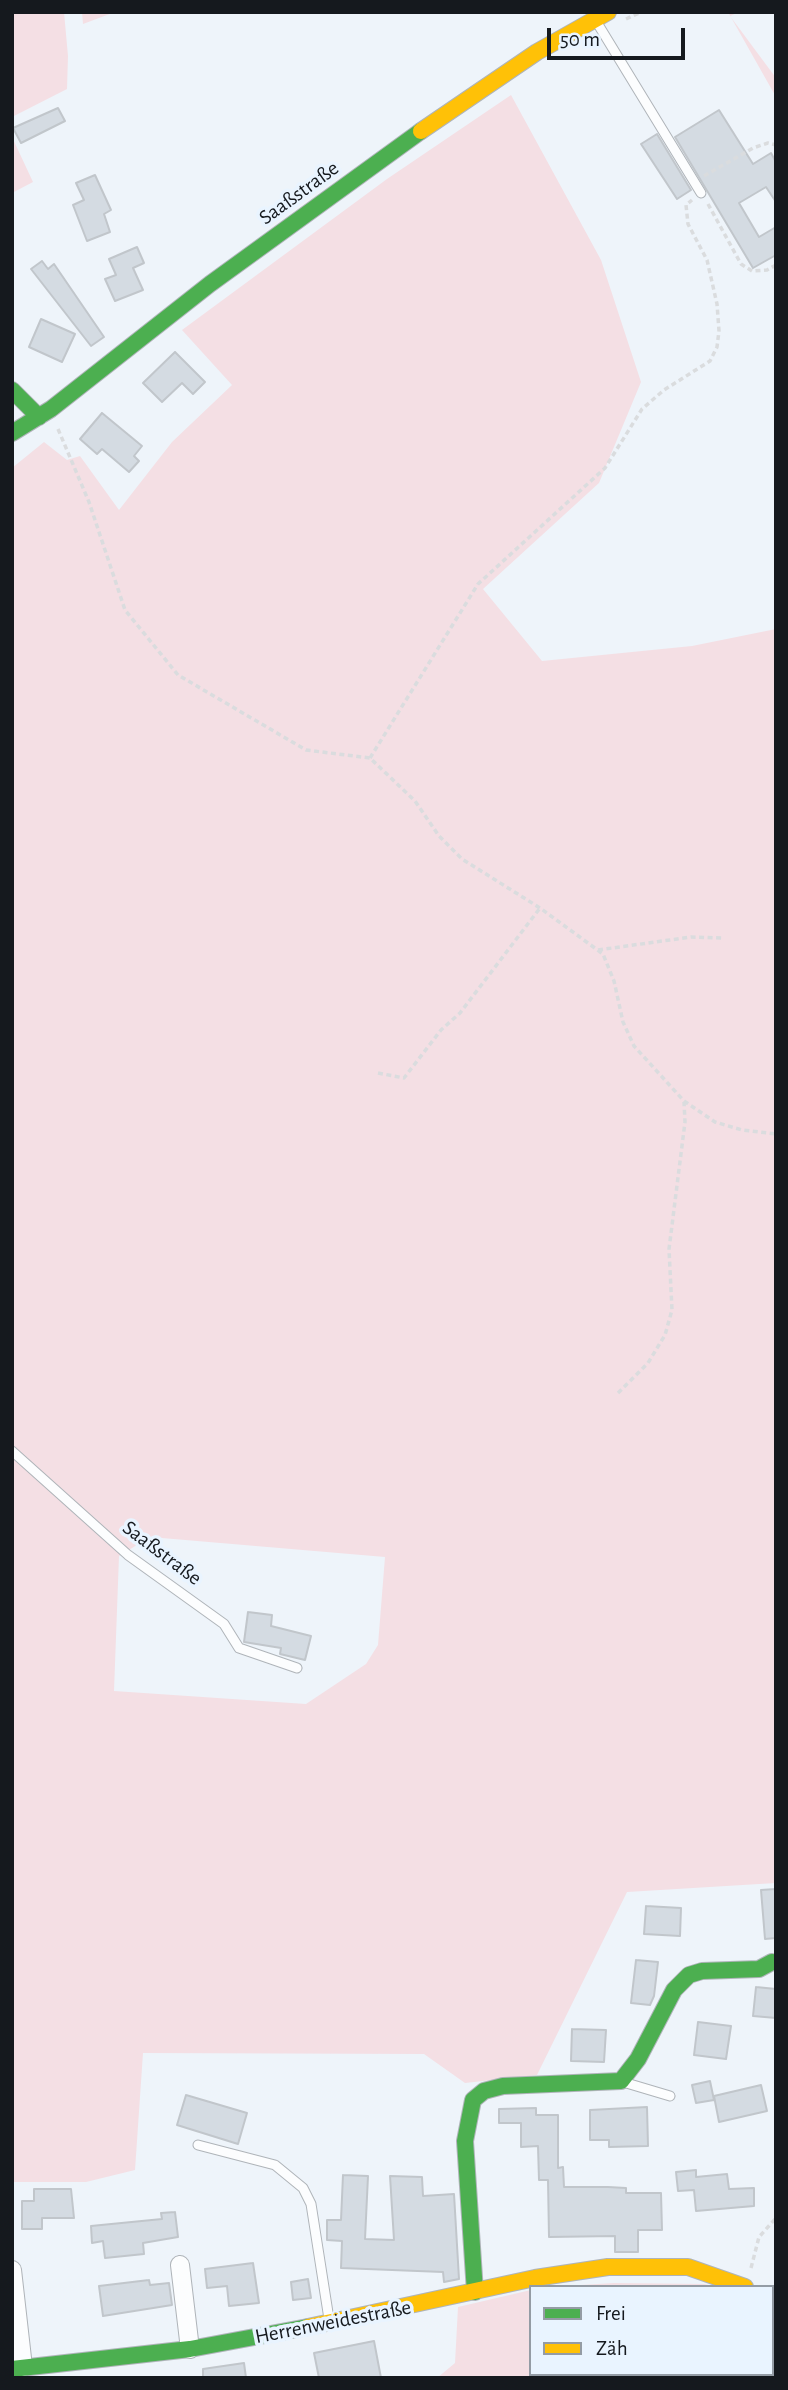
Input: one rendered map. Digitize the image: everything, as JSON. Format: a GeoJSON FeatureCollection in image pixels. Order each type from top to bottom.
{"type":"FeatureCollection","features":[{"type":"Feature","properties":{"kind":"street","name":"Saaßstraße"},"geometry":{"type":"LineString","coordinates":[[12,433],[45,413],[318,204],[526,59],[601,15]]}},
{"type":"Feature","properties":{"kind":"street"},"geometry":{"type":"LineString","coordinates":[[12,390],[45,413]]}},
{"type":"Feature","properties":{"kind":"street"},"geometry":{"type":"LineString","coordinates":[[475,2292],[465,2141],[473,2099],[484,2091],[503,2086],[621,2081],[638,2059],[674,1990],[689,1975],[702,1971],[759,1969],[772,1962]]}},
{"type":"Feature","properties":{"kind":"street"},"geometry":{"type":"LineString","coordinates":[[180,2265],[190,2348]]}},
{"type":"Feature","properties":{"kind":"street","name":"Herrenweidestraße"},"geometry":{"type":"LineString","coordinates":[[12,2270],[17,2368],[190,2348],[329,2325],[572,2271],[649,2265],[688,2267],[742,2285]]}},
{"type":"Feature","properties":{"kind":"lane","name":"Saaßstraße"},"geometry":{"type":"LineString","coordinates":[[601,15],[701,192]]}},
{"type":"Feature","properties":{"kind":"lane","name":"Saaßstraße"},"geometry":{"type":"LineString","coordinates":[[12,1451],[120,1548],[224,1624],[239,1648],[297,1668]]}},
{"type":"Feature","properties":{"kind":"lane"},"geometry":{"type":"LineString","coordinates":[[621,2081],[670,2096]]}},
{"type":"Feature","properties":{"kind":"lane"},"geometry":{"type":"LineString","coordinates":[[198,2145],[275,2165],[303,2188],[313,2216],[329,2325]]}},
{"type":"Feature","properties":{"kind":"path"},"geometry":{"type":"LineString","coordinates":[[696,180],[753,148],[768,143],[776,145]]}},
{"type":"Feature","properties":{"kind":"path"},"geometry":{"type":"LineString","coordinates":[[370,758],[478,584],[605,468],[642,410],[664,390],[710,361],[717,347],[719,331],[717,304],[707,260],[688,224],[686,205],[701,192],[741,264],[752,271],[767,270],[776,265]]}},
{"type":"Feature","properties":{"kind":"path"},"geometry":{"type":"LineString","coordinates":[[45,413],[89,502],[124,610],[178,675],[306,750],[370,758],[415,801],[439,836],[462,859],[540,908],[603,954],[614,981],[623,1022],[634,1045],[684,1101],[715,1122],[742,1130],[776,1134]]}},
{"type":"Feature","properties":{"kind":"path"},"geometry":{"type":"LineString","coordinates":[[378,1073],[404,1078],[441,1030],[460,1013],[540,908]]}},
{"type":"Feature","properties":{"kind":"path"},"geometry":{"type":"LineString","coordinates":[[598,950],[691,937],[722,938]]}},
{"type":"Feature","properties":{"kind":"path"},"geometry":{"type":"LineString","coordinates":[[618,1393],[648,1363],[665,1335],[672,1310],[669,1249],[685,1122],[684,1101]]}},
{"type":"Feature","properties":{"kind":"path"},"geometry":{"type":"LineString","coordinates":[[745,2285],[759,2237],[776,2218]]}},
{"type":"Feature","properties":{"kind":"shaded area"},"geometry":{"type":"Polygon","coordinates":[[[12,12],[64,12],[68,56],[67,89],[12,117],[12,12]]]}},
{"type":"Feature","properties":{"kind":"shaded area"},"geometry":{"type":"Polygon","coordinates":[[[82,12],[115,12],[83,24],[82,12]]]}},
{"type":"Feature","properties":{"kind":"shaded area"},"geometry":{"type":"Polygon","coordinates":[[[731,17],[776,78],[776,97],[731,17]]]}},
{"type":"Feature","properties":{"kind":"shaded area"},"geometry":{"type":"Polygon","coordinates":[[[511,95],[601,260],[641,382],[599,483],[483,589],[542,661],[692,646],[776,629],[776,1883],[627,1892],[537,2075],[465,2083],[424,2054],[143,2053],[135,2170],[86,2182],[12,2182],[12,468],[44,442],[67,460],[80,456],[119,510],[172,442],[232,385],[182,330],[387,179],[511,95]],[[150,1537],[119,1556],[114,1691],[306,1704],[366,1664],[378,1645],[385,1557],[150,1537]]]}},
{"type":"Feature","properties":{"kind":"shaded area"},"geometry":{"type":"Polygon","coordinates":[[[12,137],[33,182],[12,193],[12,137]]]}},
{"type":"Feature","properties":{"kind":"shaded area"},"geometry":{"type":"Polygon","coordinates":[[[614,2283],[708,2285],[580,2285],[614,2283]]]}},
{"type":"Feature","properties":{"kind":"shaded area"},"geometry":{"type":"Polygon","coordinates":[[[529,2290],[529,2376],[774,2376],[774,2312],[776,2378],[437,2378],[455,2363],[458,2307],[529,2290]]]}},
{"type":"Feature","properties":{"kind":"building"},"geometry":{"type":"Polygon","coordinates":[[[58,108],[65,121],[21,143],[13,128],[58,108]]]}},
{"type":"Feature","properties":{"kind":"building"},"geometry":{"type":"Polygon","coordinates":[[[719,110],[753,164],[771,153],[776,162],[776,202],[766,187],[739,203],[759,237],[776,227],[776,255],[753,268],[675,137],[719,110]]]}},
{"type":"Feature","properties":{"kind":"building"},"geometry":{"type":"Polygon","coordinates":[[[657,134],[691,190],[677,199],[641,144],[657,134]]]}},
{"type":"Feature","properties":{"kind":"building"},"geometry":{"type":"Polygon","coordinates":[[[95,175],[111,210],[104,214],[110,232],[87,241],[73,205],[84,200],[76,183],[95,175]]]}},
{"type":"Feature","properties":{"kind":"building"},"geometry":{"type":"Polygon","coordinates":[[[137,247],[144,263],[133,268],[143,290],[115,301],[105,279],[116,275],[109,259],[137,247]]]}},
{"type":"Feature","properties":{"kind":"building"},"geometry":{"type":"Polygon","coordinates":[[[42,261],[48,269],[54,264],[104,337],[91,346],[31,269],[42,261]]]}},
{"type":"Feature","properties":{"kind":"building"},"geometry":{"type":"Polygon","coordinates":[[[41,319],[75,334],[62,362],[29,347],[41,319]]]}},
{"type":"Feature","properties":{"kind":"building"},"geometry":{"type":"Polygon","coordinates":[[[175,352],[205,382],[193,394],[182,383],[162,402],[143,383],[175,352]]]}},
{"type":"Feature","properties":{"kind":"building"},"geometry":{"type":"Polygon","coordinates":[[[102,413],[142,446],[134,456],[139,461],[129,472],[102,449],[97,454],[80,439],[102,413]]]}},
{"type":"Feature","properties":{"kind":"building"},"geometry":{"type":"Polygon","coordinates":[[[248,1612],[272,1615],[271,1626],[311,1636],[305,1660],[280,1654],[281,1648],[244,1642],[248,1612]]]}},
{"type":"Feature","properties":{"kind":"building"},"geometry":{"type":"Polygon","coordinates":[[[776,1889],[776,1938],[765,1939],[761,1890],[776,1889]]]}},
{"type":"Feature","properties":{"kind":"building"},"geometry":{"type":"Polygon","coordinates":[[[646,1906],[681,1908],[680,1936],[644,1934],[646,1906]]]}},
{"type":"Feature","properties":{"kind":"building"},"geometry":{"type":"Polygon","coordinates":[[[636,1960],[658,1962],[654,1996],[650,2005],[631,2003],[636,1960]]]}},
{"type":"Feature","properties":{"kind":"building"},"geometry":{"type":"Polygon","coordinates":[[[756,1987],[776,1989],[776,2018],[753,2016],[756,1987]]]}},
{"type":"Feature","properties":{"kind":"building"},"geometry":{"type":"Polygon","coordinates":[[[698,2022],[731,2026],[726,2059],[694,2055],[698,2022]]]}},
{"type":"Feature","properties":{"kind":"building"},"geometry":{"type":"Polygon","coordinates":[[[572,2029],[606,2030],[604,2062],[571,2061],[572,2029]]]}},
{"type":"Feature","properties":{"kind":"building"},"geometry":{"type":"Polygon","coordinates":[[[710,2081],[714,2100],[696,2103],[692,2085],[710,2081]]]}},
{"type":"Feature","properties":{"kind":"building"},"geometry":{"type":"Polygon","coordinates":[[[761,2085],[767,2111],[719,2122],[714,2096],[761,2085]]]}},
{"type":"Feature","properties":{"kind":"building"},"geometry":{"type":"Polygon","coordinates":[[[186,2095],[247,2113],[238,2144],[177,2125],[186,2095]]]}},
{"type":"Feature","properties":{"kind":"building"},"geometry":{"type":"Polygon","coordinates":[[[647,2107],[648,2146],[609,2147],[609,2140],[590,2140],[590,2110],[647,2107]]]}},
{"type":"Feature","properties":{"kind":"building"},"geometry":{"type":"Polygon","coordinates":[[[536,2108],[536,2115],[558,2115],[558,2168],[563,2167],[564,2187],[626,2188],[626,2193],[661,2193],[662,2230],[638,2230],[638,2252],[615,2252],[615,2236],[549,2237],[548,2180],[539,2180],[538,2146],[521,2147],[521,2123],[499,2123],[499,2109],[536,2108]]]}},
{"type":"Feature","properties":{"kind":"building"},"geometry":{"type":"Polygon","coordinates":[[[696,2170],[696,2177],[727,2174],[729,2189],[754,2188],[754,2206],[696,2211],[694,2190],[678,2191],[676,2172],[696,2170]]]}},
{"type":"Feature","properties":{"kind":"building"},"geometry":{"type":"Polygon","coordinates":[[[343,2175],[368,2176],[365,2239],[394,2240],[390,2176],[422,2177],[423,2196],[454,2194],[459,2279],[444,2282],[443,2272],[341,2268],[342,2241],[327,2240],[327,2220],[341,2220],[343,2175]]]}},
{"type":"Feature","properties":{"kind":"building"},"geometry":{"type":"Polygon","coordinates":[[[34,2189],[71,2189],[74,2218],[42,2218],[42,2229],[22,2229],[22,2201],[34,2201],[34,2189]]]}},
{"type":"Feature","properties":{"kind":"building"},"geometry":{"type":"Polygon","coordinates":[[[175,2212],[178,2237],[143,2243],[144,2254],[105,2258],[103,2241],[92,2243],[91,2226],[162,2219],[161,2213],[175,2212]]]}},
{"type":"Feature","properties":{"kind":"building"},"geometry":{"type":"Polygon","coordinates":[[[253,2263],[259,2303],[229,2306],[227,2286],[207,2288],[205,2269],[253,2263]]]}},
{"type":"Feature","properties":{"kind":"building"},"geometry":{"type":"Polygon","coordinates":[[[308,2279],[311,2298],[293,2300],[291,2282],[308,2279]]]}},
{"type":"Feature","properties":{"kind":"building"},"geometry":{"type":"Polygon","coordinates":[[[149,2280],[150,2285],[169,2283],[172,2305],[103,2316],[99,2286],[149,2280]]]}},
{"type":"Feature","properties":{"kind":"building"},"geometry":{"type":"Polygon","coordinates":[[[374,2341],[381,2378],[319,2378],[314,2353],[374,2341]]]}},
{"type":"Feature","properties":{"kind":"building"},"geometry":{"type":"Polygon","coordinates":[[[244,2363],[246,2378],[203,2378],[203,2369],[244,2363]]]}},
{"type":"Feature","properties":{"kind":"traffic: fast"},"geometry":{"type":"LineString","coordinates":[[12,433],[51,409],[210,284],[421,131]]}},
{"type":"Feature","properties":{"kind":"traffic: fast"},"geometry":{"type":"LineString","coordinates":[[12,390],[39,417]]}},
{"type":"Feature","properties":{"kind":"traffic: fast"},"geometry":{"type":"LineString","coordinates":[[475,2292],[465,2141],[473,2100],[484,2091],[503,2086],[621,2081],[638,2059],[674,1990],[689,1975],[702,1971],[759,1969],[772,1962]]}},
{"type":"Feature","properties":{"kind":"traffic: fast"},"geometry":{"type":"LineString","coordinates":[[12,2369],[190,2349],[308,2327]]}},
{"type":"Feature","properties":{"kind":"traffic: slow"},"geometry":{"type":"LineString","coordinates":[[421,131],[537,52],[608,12]]}},
{"type":"Feature","properties":{"kind":"traffic: slow"},"geometry":{"type":"LineString","coordinates":[[308,2327],[535,2278],[608,2267],[688,2267],[739,2285]]}}]}
